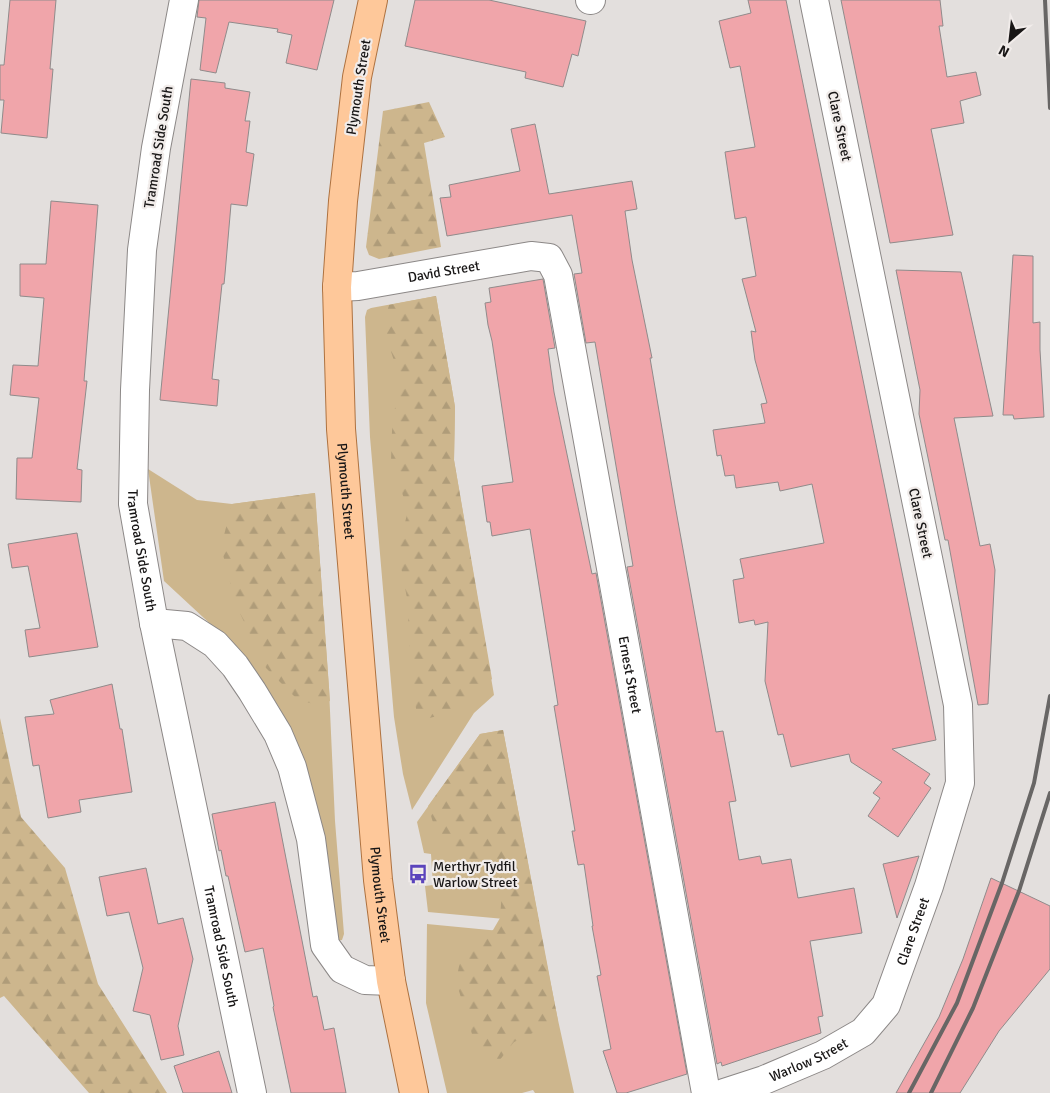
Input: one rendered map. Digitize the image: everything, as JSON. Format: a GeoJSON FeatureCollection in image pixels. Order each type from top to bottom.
{"type":"FeatureCollection","features":[{"type":"Feature","properties":{"kind":"main road","name":"Plymouth Street"},"geometry":{"type":"LineString","coordinates":[[373,0],[357,77],[343,201],[337,287],[341,429],[378,880],[391,981],[414,1093]]}},
{"type":"Feature","properties":{"kind":"street","name":"Tramroad Side South"},"geometry":{"type":"LineString","coordinates":[[184,0],[156,148],[142,250],[132,504],[154,624],[252,1093]]}},
{"type":"Feature","properties":{"kind":"street","name":"Clare Street"},"geometry":{"type":"LineString","coordinates":[[814,0],[958,705],[960,783],[929,886],[886,1005],[863,1032]]}},
{"type":"Feature","properties":{"kind":"street","name":"David Street"},"geometry":{"type":"LineString","coordinates":[[337,287],[367,284],[531,256],[549,258]]}},
{"type":"Feature","properties":{"kind":"street","name":"Ernest Street"},"geometry":{"type":"LineString","coordinates":[[549,258],[558,275],[706,1093]]}},
{"type":"Feature","properties":{"kind":"street"},"geometry":{"type":"LineString","coordinates":[[154,624],[187,626],[215,644],[235,666],[252,691],[278,734],[292,768],[312,838],[325,945],[342,969],[365,980],[391,981]]}},
{"type":"Feature","properties":{"kind":"street","name":"Warlow Street"},"geometry":{"type":"LineString","coordinates":[[724,1093],[764,1080],[823,1055],[863,1032]]}},
{"type":"Feature","properties":{"kind":"green space"},"geometry":{"type":"Polygon","coordinates":[[[429,102],[445,137],[424,143],[441,247],[379,259],[369,255],[366,247],[383,111],[429,102]]]}},
{"type":"Feature","properties":{"kind":"green space"},"geometry":{"type":"Polygon","coordinates":[[[436,296],[455,407],[454,460],[494,695],[474,713],[412,810],[403,774],[394,717],[370,437],[365,317],[367,310],[371,308],[436,296]]]}},
{"type":"Feature","properties":{"kind":"green space"},"geometry":{"type":"Polygon","coordinates":[[[436,296],[455,407],[454,460],[492,679],[474,694],[441,715],[418,721],[411,677],[407,598],[398,552],[408,510],[391,461],[392,431],[399,376],[383,327],[389,305],[436,296]]]}},
{"type":"Feature","properties":{"kind":"green space"},"geometry":{"type":"Polygon","coordinates":[[[148,469],[197,500],[232,504],[315,493],[329,689],[335,821],[344,934],[342,940],[335,941],[304,764],[279,707],[262,682],[232,644],[164,581],[148,469]]]}},
{"type":"Feature","properties":{"kind":"green space"},"geometry":{"type":"Polygon","coordinates":[[[315,493],[330,701],[316,705],[297,699],[266,668],[236,605],[221,547],[232,504],[315,493]]]}},
{"type":"Feature","properties":{"kind":"green space"},"geometry":{"type":"Polygon","coordinates":[[[0,718],[21,817],[65,868],[98,984],[167,1093],[89,1093],[4,996],[0,998],[0,718]]]}},
{"type":"Feature","properties":{"kind":"green space"},"geometry":{"type":"Polygon","coordinates":[[[503,730],[539,922],[428,912],[425,886],[433,885],[431,854],[424,853],[417,822],[480,734],[503,730]]]}},
{"type":"Feature","properties":{"kind":"green space"},"geometry":{"type":"Polygon","coordinates":[[[503,730],[558,1021],[514,1042],[495,1066],[478,1054],[456,981],[462,952],[493,930],[500,918],[502,891],[435,829],[428,806],[480,734],[503,730]]]}},
{"type":"Feature","properties":{"kind":"green space"},"geometry":{"type":"Polygon","coordinates":[[[427,924],[541,935],[574,1093],[535,1093],[533,1090],[522,1093],[447,1093],[426,1003],[427,924]]]}},
{"type":"Feature","properties":{"kind":"building"},"geometry":{"type":"Polygon","coordinates":[[[10,0],[56,0],[47,138],[1,133],[4,100],[0,100],[0,65],[4,65],[10,0]]]}},
{"type":"Feature","properties":{"kind":"building"},"geometry":{"type":"Polygon","coordinates":[[[199,0],[334,0],[317,70],[286,63],[292,35],[277,32],[278,29],[229,22],[216,73],[200,70],[206,18],[197,17],[199,0]]]}},
{"type":"Feature","properties":{"kind":"building"},"geometry":{"type":"Polygon","coordinates":[[[415,0],[489,0],[586,21],[578,56],[572,54],[563,87],[525,78],[526,72],[405,46],[415,0]]]}},
{"type":"Feature","properties":{"kind":"building"},"geometry":{"type":"Polygon","coordinates":[[[748,0],[786,0],[936,740],[892,749],[930,774],[924,783],[931,788],[898,837],[868,816],[880,798],[873,793],[882,782],[851,762],[849,754],[791,767],[783,734],[778,735],[765,681],[768,622],[755,625],[754,620],[739,623],[733,580],[744,578],[740,559],[824,543],[812,484],[780,491],[778,482],[736,488],[734,475],[725,476],[721,455],[717,456],[713,430],[765,423],[761,404],[767,403],[755,360],[751,331],[756,332],[742,279],[756,276],[746,217],[735,219],[725,152],[755,147],[740,66],[730,68],[719,21],[751,13],[748,0]]]}},
{"type":"Feature","properties":{"kind":"building"},"geometry":{"type":"Polygon","coordinates":[[[841,0],[940,0],[943,26],[939,26],[947,77],[976,72],[981,95],[960,101],[964,123],[931,129],[953,235],[890,243],[841,0]]]}},
{"type":"Feature","properties":{"kind":"building"},"geometry":{"type":"Polygon","coordinates":[[[191,79],[225,83],[225,88],[250,92],[245,121],[250,121],[246,152],[254,154],[247,206],[231,204],[224,284],[222,284],[212,379],[219,380],[217,406],[160,400],[191,79]]]}},
{"type":"Feature","properties":{"kind":"building"},"geometry":{"type":"Polygon","coordinates":[[[535,124],[549,194],[632,181],[637,209],[625,211],[632,260],[652,358],[650,358],[675,505],[716,732],[723,731],[736,801],[729,802],[739,860],[760,856],[762,864],[791,859],[798,898],[854,888],[862,933],[810,941],[823,1016],[818,1017],[821,1033],[722,1066],[721,1062],[717,1064],[627,567],[633,566],[595,342],[586,343],[574,274],[582,273],[572,215],[447,236],[440,198],[451,197],[449,185],[520,171],[511,129],[535,124]]]}},
{"type":"Feature","properties":{"kind":"building"},"geometry":{"type":"Polygon","coordinates":[[[51,201],[98,205],[84,381],[87,381],[77,469],[82,470],[81,502],[16,499],[17,458],[32,458],[39,398],[10,395],[13,365],[38,366],[44,298],[20,296],[20,264],[46,264],[51,201]]]}},
{"type":"Feature","properties":{"kind":"building"},"geometry":{"type":"Polygon","coordinates":[[[1013,255],[1033,256],[1033,323],[1040,322],[1044,417],[1014,419],[1013,415],[1003,415],[1013,255]]]}},
{"type":"Feature","properties":{"kind":"building"},"geometry":{"type":"Polygon","coordinates":[[[896,270],[961,272],[993,416],[954,418],[980,546],[990,544],[995,570],[988,704],[978,705],[948,540],[945,540],[919,414],[920,390],[896,270]]]}},
{"type":"Feature","properties":{"kind":"building"},"geometry":{"type":"Polygon","coordinates":[[[543,279],[555,348],[548,349],[554,392],[592,574],[596,573],[687,1074],[626,1093],[617,1093],[603,1051],[611,1049],[597,976],[601,975],[584,864],[578,865],[572,831],[575,831],[554,706],[558,705],[530,529],[492,536],[490,522],[487,522],[482,486],[513,482],[485,303],[491,302],[489,288],[543,279]]]}},
{"type":"Feature","properties":{"kind":"building"},"geometry":{"type":"Polygon","coordinates":[[[77,533],[98,647],[29,657],[25,630],[40,628],[28,566],[12,568],[8,544],[77,533]]]}},
{"type":"Feature","properties":{"kind":"building"},"geometry":{"type":"Polygon","coordinates":[[[112,684],[120,729],[122,729],[132,792],[79,800],[81,812],[48,818],[39,765],[33,766],[25,717],[54,714],[50,700],[112,684]]]}},
{"type":"Feature","properties":{"kind":"building"},"geometry":{"type":"Polygon","coordinates":[[[275,802],[313,997],[317,996],[324,1030],[334,1028],[346,1093],[291,1093],[263,948],[245,952],[228,876],[226,876],[221,850],[219,851],[212,814],[275,802]]]}},
{"type":"Feature","properties":{"kind":"building"},"geometry":{"type":"Polygon","coordinates":[[[919,856],[897,918],[883,864],[919,856]]]}},
{"type":"Feature","properties":{"kind":"building"},"geometry":{"type":"Polygon","coordinates":[[[146,868],[158,924],[183,918],[193,959],[178,1026],[184,1055],[161,1060],[150,1015],[133,1011],[143,968],[129,912],[107,916],[99,877],[146,868]]]}},
{"type":"Feature","properties":{"kind":"building"},"geometry":{"type":"Polygon","coordinates":[[[991,878],[1050,906],[1050,969],[999,1031],[960,1093],[896,1093],[939,1017],[963,959],[991,878]]]}},
{"type":"Feature","properties":{"kind":"building"},"geometry":{"type":"Polygon","coordinates":[[[219,1051],[232,1093],[183,1093],[174,1066],[219,1051]]]}},
{"type":"Feature","properties":{"kind":"railway"},"geometry":{"type":"LineString","coordinates":[[1045,0],[1050,108]]}},
{"type":"Feature","properties":{"kind":"railway"},"geometry":{"type":"LineString","coordinates":[[909,1093],[957,1003],[1002,883],[1034,783],[1050,696]]}},
{"type":"Feature","properties":{"kind":"railway"},"geometry":{"type":"LineString","coordinates":[[931,1093],[973,1008],[1019,891],[1050,793]]}},
{"type":"Feature","properties":{"kind":"place","name":"Merthyr Tydfil Warlow Street"},"geometry":{"type":"Point","coordinates":[418,874]}}]}
